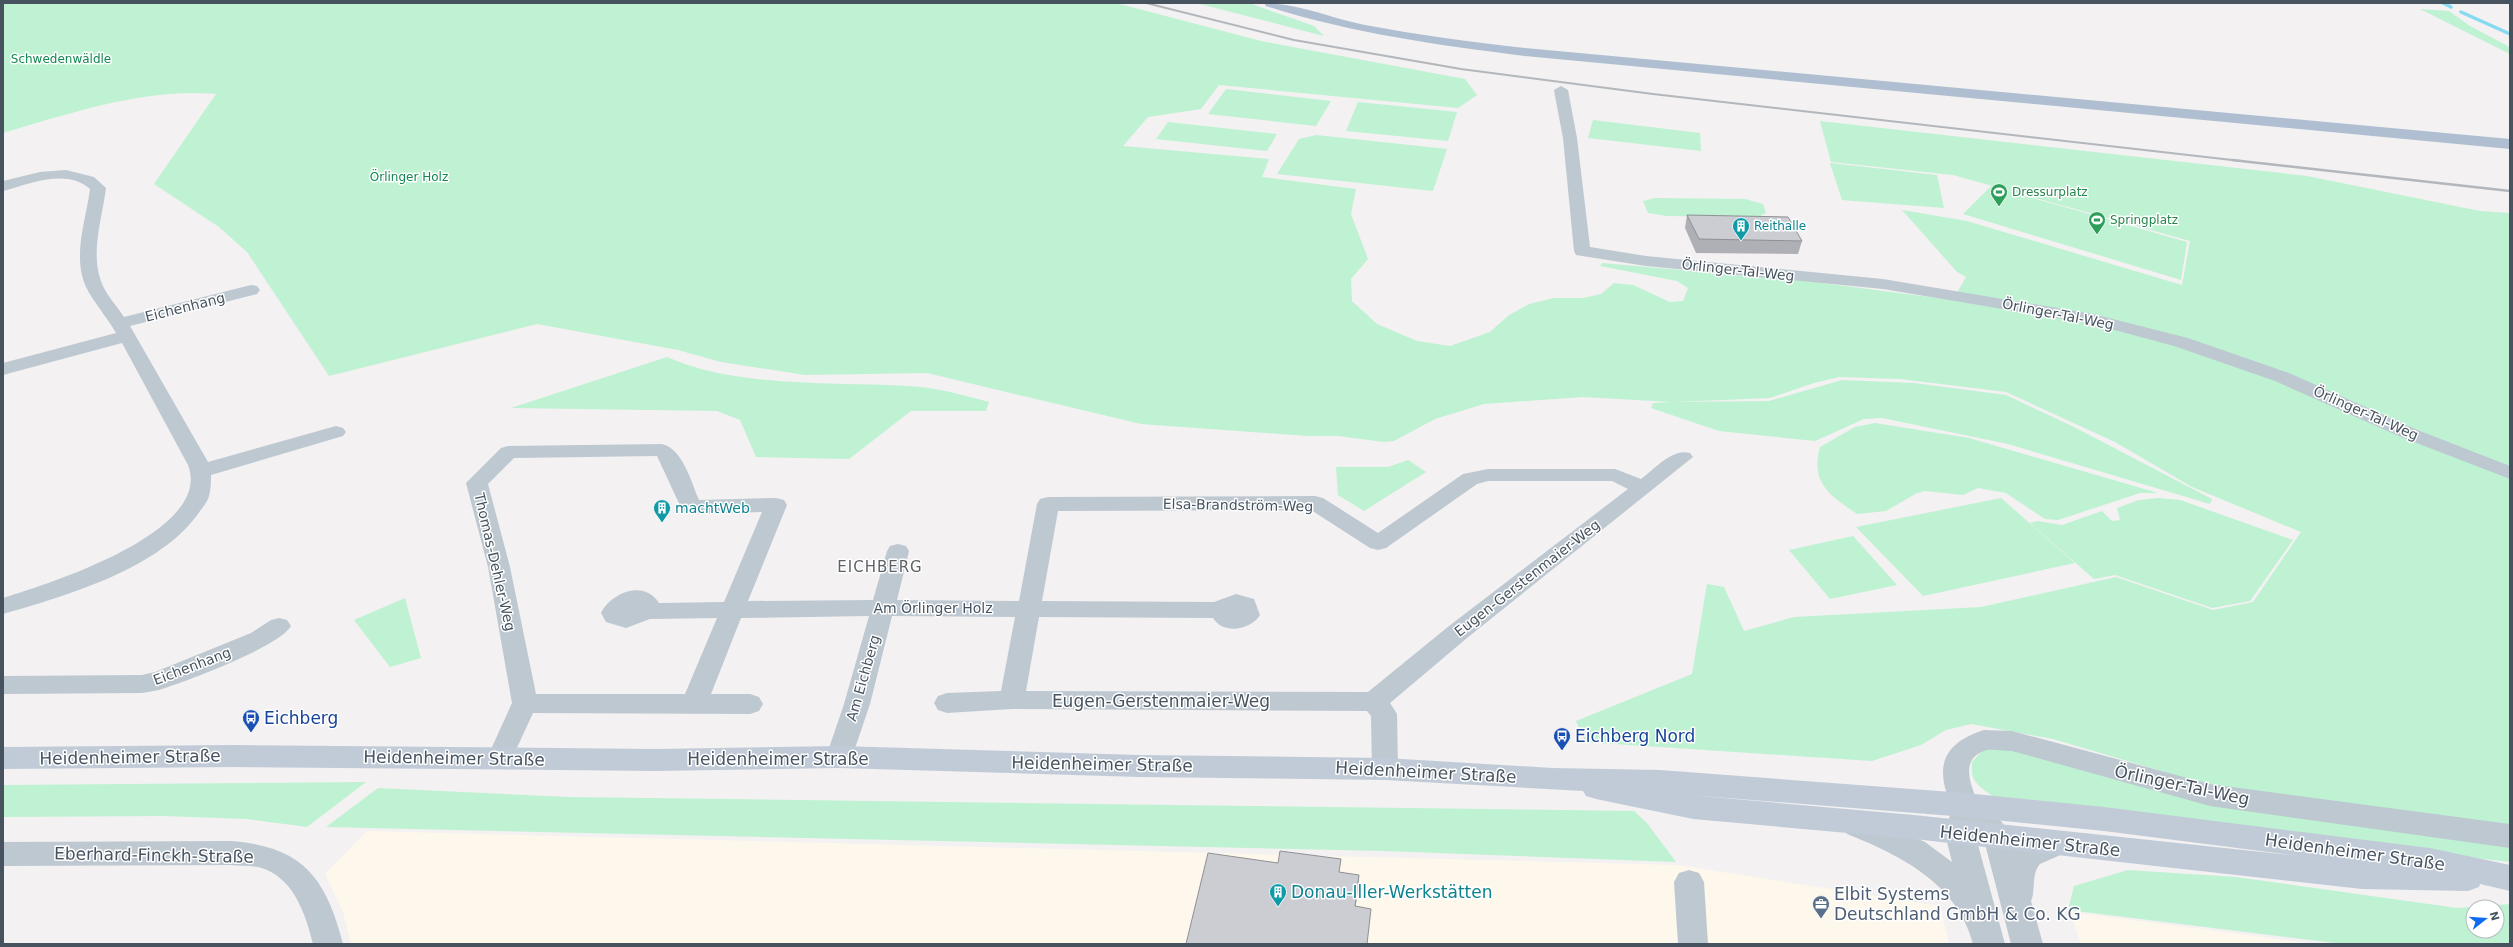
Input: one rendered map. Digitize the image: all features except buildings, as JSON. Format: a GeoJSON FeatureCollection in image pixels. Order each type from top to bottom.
{"type":"FeatureCollection","features":[{"type":"Feature","properties":{"kind":"main road"},"geometry":{"type":"LineString","coordinates":[[1270,3],[1315,16],[1402,34],[1579,58],[2510,144]]}},
{"type":"Feature","properties":{"kind":"main road","name":"Heidenheimer Straße"},"geometry":{"type":"LineString","coordinates":[[3,758],[227,756],[656,760],[839,757],[1139,766],[1385,768],[1553,779],[1705,783],[1965,805],[2267,839],[2430,861],[2510,878]]}},
{"type":"Feature","properties":{"kind":"main road","name":"Heidenheimer Straße"},"geometry":{"type":"LineString","coordinates":[[1553,779],[1669,804],[2362,876],[2510,878]]}},
{"type":"Feature","properties":{"kind":"street","name":"Örlinger-Tal-Weg"},"geometry":{"type":"LineString","coordinates":[[1561,90],[1561,100],[1567,119],[1577,184],[1582,251],[1646,261],[1883,284],[2093,319],[2181,342],[2282,377],[2347,404],[2408,433],[2510,473]]}},
{"type":"Feature","properties":{"kind":"street"},"geometry":{"type":"LineString","coordinates":[[3,186],[63,175],[81,176],[94,183],[98,188],[89,242],[90,270],[100,295],[123,330],[201,471],[200,489],[191,508],[177,524],[150,547],[115,565],[61,589],[3,606]]}},
{"type":"Feature","properties":{"kind":"street","name":"Eichenhang"},"geometry":{"type":"LineString","coordinates":[[3,369],[251,290]]}},
{"type":"Feature","properties":{"kind":"street"},"geometry":{"type":"LineString","coordinates":[[201,471],[336,432]]}},
{"type":"Feature","properties":{"kind":"street","name":"Thomas-Dehler-Weg"},"geometry":{"type":"LineString","coordinates":[[525,703],[499,567],[477,483],[508,452],[662,450],[669,457],[691,507],[776,505],[728,619]]}},
{"type":"Feature","properties":{"kind":"street","name":"Eugen-Gerstenmaier-Weg"},"geometry":{"type":"LineString","coordinates":[[947,703],[1012,700],[1374,702],[1458,632],[1683,457]]}},
{"type":"Feature","properties":{"kind":"street","name":"Elsa-Brandström-Weg"},"geometry":{"type":"LineString","coordinates":[[1012,700],[1027,609],[1048,504],[1315,503],[1378,543],[1470,479],[1488,475],[1615,475],[1643,488]]}},
{"type":"Feature","properties":{"kind":"street","name":"Am Eichberg"},"geometry":{"type":"LineString","coordinates":[[839,757],[857,704],[898,551]]}},
{"type":"Feature","properties":{"kind":"street","name":"Am Örlinger Holz"},"geometry":{"type":"LineString","coordinates":[[645,611],[728,619],[883,608],[1221,610]]}},
{"type":"Feature","properties":{"kind":"street"},"geometry":{"type":"LineString","coordinates":[[694,704],[728,619]]}},
{"type":"Feature","properties":{"kind":"street","name":"Eichenhang"},"geometry":{"type":"LineString","coordinates":[[3,685],[148,683],[260,639],[279,626]]}},
{"type":"Feature","properties":{"kind":"street"},"geometry":{"type":"LineString","coordinates":[[1374,702],[1384,714],[1385,768]]}},
{"type":"Feature","properties":{"kind":"street"},"geometry":{"type":"LineString","coordinates":[[500,758],[525,703],[750,704]]}},
{"type":"Feature","properties":{"kind":"street","name":"Örlinger-Tal-Weg"},"geometry":{"type":"LineString","coordinates":[[1965,805],[1955,779],[1956,763],[1965,750],[1984,740],[2012,741],[2210,795],[2510,836]]}},
{"type":"Feature","properties":{"kind":"street"},"geometry":{"type":"LineString","coordinates":[[1965,805],[1960,834],[1986,932]]}},
{"type":"Feature","properties":{"kind":"street"},"geometry":{"type":"LineString","coordinates":[[1965,805],[1998,838],[2027,944]]}},
{"type":"Feature","properties":{"kind":"street"},"geometry":{"type":"LineString","coordinates":[[1843,821],[1886,837],[1934,863],[1960,889],[1986,932]]}},
{"type":"Feature","properties":{"kind":"street"},"geometry":{"type":"LineString","coordinates":[[2018,912],[2018,880],[2027,856],[2036,848],[2055,844]]}},
{"type":"Feature","properties":{"kind":"street","name":"Eberhard-Finckh-Straße"},"geometry":{"type":"LineString","coordinates":[[3,854],[230,853],[264,857],[279,862],[309,894],[319,909],[328,944]]}},
{"type":"Feature","properties":{"kind":"street"},"geometry":{"type":"LineString","coordinates":[[1689,882],[1693,944]]}},
{"type":"Feature","properties":{"kind":"shaded area"},"geometry":{"type":"Polygon","coordinates":[[[367,831],[1677,865],[1940,906],[1949,944],[351,944],[343,912],[325,874],[367,831]]]}},
{"type":"Feature","properties":{"kind":"shaded area"},"geometry":{"type":"Polygon","coordinates":[[[2070,912],[2317,944],[2081,944],[2070,912]]]}},
{"type":"Feature","properties":{"kind":"green space"},"geometry":{"type":"Polygon","coordinates":[[[3,3],[1116,3],[1261,41],[1465,79],[1477,95],[1458,108],[1219,85],[1201,109],[1148,117],[1123,146],[1269,159],[1262,177],[1356,189],[1351,214],[1368,259],[1351,279],[1352,301],[1377,324],[1417,341],[1450,346],[1490,332],[1509,315],[1529,304],[1554,298],[1583,298],[1601,294],[1614,283],[1633,285],[1670,302],[1683,301],[1688,288],[1677,281],[1600,266],[1602,263],[1806,281],[1953,300],[1966,277],[1957,272],[1902,210],[1967,221],[2182,285],[2190,241],[1953,175],[1831,162],[1820,121],[2307,176],[2480,211],[2510,213],[2510,829],[2205,784],[2053,739],[1971,724],[1946,730],[1921,745],[1872,761],[1585,742],[1576,721],[1692,674],[1707,584],[1724,587],[1744,631],[1794,617],[1981,607],[2116,577],[2213,610],[2253,602],[2301,532],[2192,487],[2115,442],[2006,392],[1900,379],[1839,377],[1814,383],[1770,398],[1674,402],[1769,401],[1842,380],[1914,383],[2006,395],[2074,427],[2212,499],[2210,504],[2008,444],[1882,418],[1864,419],[1815,441],[1719,431],[1651,408],[1653,403],[1671,402],[1583,397],[1484,404],[1435,419],[1394,441],[1384,442],[1338,436],[1308,436],[1141,424],[927,373],[805,375],[721,362],[678,350],[537,324],[329,376],[247,252],[219,227],[154,184],[216,94],[189,93],[135,98],[81,110],[3,133],[3,3]]]}},
{"type":"Feature","properties":{"kind":"green space"},"geometry":{"type":"Polygon","coordinates":[[[1196,3],[1249,3],[1314,26],[1324,36],[1196,3]]]}},
{"type":"Feature","properties":{"kind":"green space"},"geometry":{"type":"Polygon","coordinates":[[[2420,9],[2449,11],[2470,26],[2506,45],[2510,48],[2510,54],[2420,9]]]}},
{"type":"Feature","properties":{"kind":"green space"},"geometry":{"type":"Polygon","coordinates":[[[1226,89],[1331,101],[1316,126],[1208,114],[1226,89]]]}},
{"type":"Feature","properties":{"kind":"green space"},"geometry":{"type":"Polygon","coordinates":[[[1358,102],[1457,112],[1448,141],[1346,131],[1358,102]]]}},
{"type":"Feature","properties":{"kind":"green space"},"geometry":{"type":"Polygon","coordinates":[[[1593,120],[1700,133],[1701,151],[1588,138],[1593,120]]]}},
{"type":"Feature","properties":{"kind":"green space"},"geometry":{"type":"Polygon","coordinates":[[[1168,122],[1277,134],[1267,151],[1156,139],[1168,122]]]}},
{"type":"Feature","properties":{"kind":"green space"},"geometry":{"type":"Polygon","coordinates":[[[1316,135],[1447,149],[1433,191],[1277,174],[1299,139],[1316,135]]]}},
{"type":"Feature","properties":{"kind":"green space"},"geometry":{"type":"Polygon","coordinates":[[[1830,163],[1937,175],[1944,208],[1842,200],[1830,163]]]}},
{"type":"Feature","properties":{"kind":"green space","name":"Springplatz"},"geometry":{"type":"Polygon","coordinates":[[[1991,186],[2187,242],[2181,280],[1963,214],[1991,186]]]}},
{"type":"Feature","properties":{"kind":"green space"},"geometry":{"type":"Polygon","coordinates":[[[1655,198],[1745,199],[1763,204],[1766,213],[1758,217],[1667,216],[1648,213],[1643,201],[1655,198]]]}},
{"type":"Feature","properties":{"kind":"green space"},"geometry":{"type":"Polygon","coordinates":[[[667,357],[694,367],[754,379],[786,382],[929,388],[989,402],[986,411],[911,411],[849,459],[756,457],[740,420],[717,411],[511,408],[667,357]]]}},
{"type":"Feature","properties":{"kind":"green space"},"geometry":{"type":"Polygon","coordinates":[[[1875,423],[1969,438],[2158,493],[2140,493],[2058,520],[2045,519],[2006,493],[1978,488],[1963,495],[1925,491],[1917,493],[1886,511],[1857,514],[1838,501],[1820,479],[1818,459],[1820,447],[1855,427],[1875,423]]]}},
{"type":"Feature","properties":{"kind":"green space"},"geometry":{"type":"Polygon","coordinates":[[[1408,460],[1426,472],[1364,511],[1338,495],[1336,467],[1388,467],[1408,460]]]}},
{"type":"Feature","properties":{"kind":"green space"},"geometry":{"type":"Polygon","coordinates":[[[2001,498],[2075,563],[1923,596],[1856,527],[2001,498]]]}},
{"type":"Feature","properties":{"kind":"green space"},"geometry":{"type":"Polygon","coordinates":[[[2158,498],[2180,500],[2293,540],[2250,601],[2212,608],[2115,575],[2094,579],[2030,523],[2038,521],[2062,525],[2102,511],[2112,521],[2120,520],[2117,508],[2139,500],[2158,498]]]}},
{"type":"Feature","properties":{"kind":"green space"},"geometry":{"type":"Polygon","coordinates":[[[1853,536],[1897,585],[1830,599],[1789,550],[1853,536]]]}},
{"type":"Feature","properties":{"kind":"green space"},"geometry":{"type":"Polygon","coordinates":[[[405,598],[421,658],[390,667],[354,620],[405,598]]]}},
{"type":"Feature","properties":{"kind":"green space"},"geometry":{"type":"Polygon","coordinates":[[[1998,747],[2510,844],[2510,862],[2016,805],[2005,802],[1988,793],[1975,781],[1973,777],[1972,762],[1982,751],[1998,747]]]}},
{"type":"Feature","properties":{"kind":"green space"},"geometry":{"type":"Polygon","coordinates":[[[366,782],[307,827],[247,819],[163,816],[3,817],[3,785],[366,782]]]}},
{"type":"Feature","properties":{"kind":"green space"},"geometry":{"type":"Polygon","coordinates":[[[378,788],[569,797],[1634,811],[1647,823],[1676,862],[1384,851],[326,827],[378,788]]]}},
{"type":"Feature","properties":{"kind":"green space"},"geometry":{"type":"Polygon","coordinates":[[[2128,870],[2236,877],[2457,908],[2465,907],[2465,939],[2505,939],[2505,904],[2510,904],[2510,944],[2343,944],[2068,910],[2074,886],[2128,870]]]}},
{"type":"Feature","properties":{"kind":"waterway"},"geometry":{"type":"LineString","coordinates":[[2443,3],[2451,7]]}},
{"type":"Feature","properties":{"kind":"waterway"},"geometry":{"type":"LineString","coordinates":[[2461,12],[2510,34]]}},
{"type":"Feature","properties":{"kind":"railway"},"geometry":{"type":"LineString","coordinates":[[1146,3],[1294,40],[1461,69],[1653,94],[2241,161]]}},
{"type":"Feature","properties":{"kind":"railway"},"geometry":{"type":"LineString","coordinates":[[2232,160],[2510,191]]}},
{"type":"Feature","properties":{"kind":"place","name":"Dressurplatz"},"geometry":{"type":"Point","coordinates":[1999,207]}},
{"type":"Feature","properties":{"kind":"place","name":"Springplatz"},"geometry":{"type":"Point","coordinates":[2097,235]}},
{"type":"Feature","properties":{"kind":"place","name":"Reithalle"},"geometry":{"type":"Point","coordinates":[1741,241]}},
{"type":"Feature","properties":{"kind":"place","name":"machtWeb"},"geometry":{"type":"Point","coordinates":[662,523]}},
{"type":"Feature","properties":{"kind":"place","name":"Eichberg"},"geometry":{"type":"Point","coordinates":[251,733]}},
{"type":"Feature","properties":{"kind":"place","name":"Eichberg Nord"},"geometry":{"type":"Point","coordinates":[1562,751]}},
{"type":"Feature","properties":{"kind":"place","name":"Donau-Iller-Werkstätten"},"geometry":{"type":"Point","coordinates":[1278,907]}},
{"type":"Feature","properties":{"kind":"place","name":"Elbit Systems Deutschland GmbH & Co. KG"},"geometry":{"type":"Point","coordinates":[1821,919]}},
{"type":"Feature","properties":{"kind":"district","name":"EICHBERG"},"geometry":{"type":"Point","coordinates":[880,567]}},
{"type":"Feature","properties":{"kind":"park label","name":"Schwedenwäldle"},"geometry":{"type":"Point","coordinates":[61,59]}},
{"type":"Feature","properties":{"kind":"park label","name":"Örlinger Holz"},"geometry":{"type":"Point","coordinates":[409,177]}}]}
